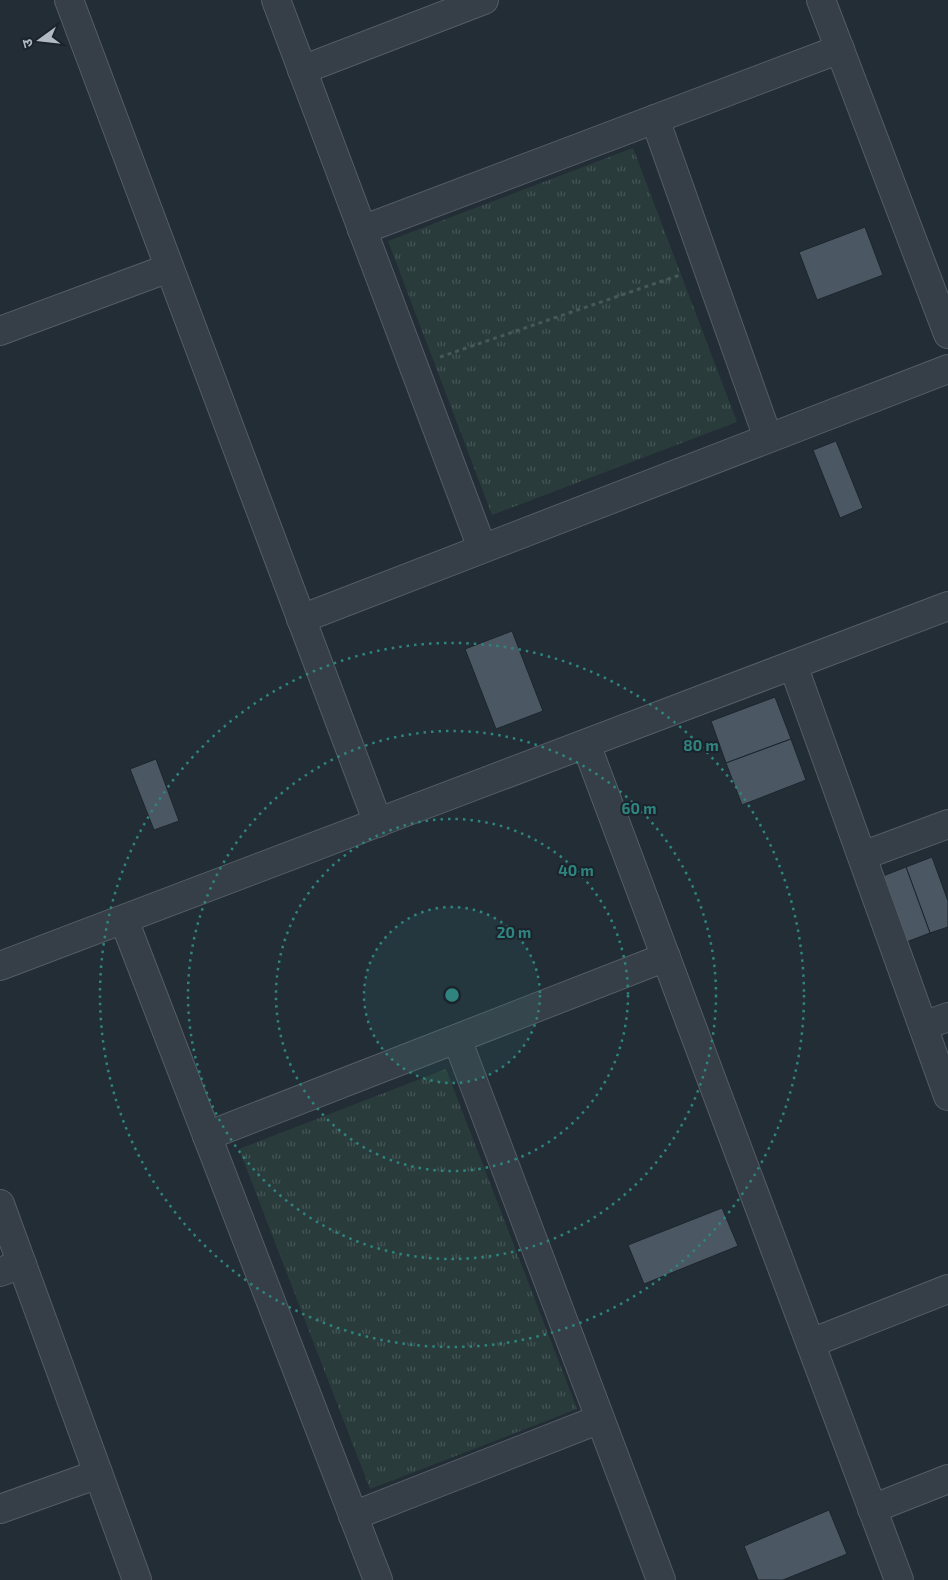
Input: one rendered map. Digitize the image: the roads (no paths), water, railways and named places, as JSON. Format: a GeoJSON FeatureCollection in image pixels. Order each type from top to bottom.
{"type":"FeatureCollection","features":[{"type":"Feature","properties":{"kind":"street"},"geometry":{"type":"LineString","coordinates":[[69,0],[378,823]]}},
{"type":"Feature","properties":{"kind":"street"},"geometry":{"type":"LineString","coordinates":[[276,0],[482,548]]}},
{"type":"Feature","properties":{"kind":"street"},"geometry":{"type":"LineString","coordinates":[[302,70],[484,0]]}},
{"type":"Feature","properties":{"kind":"street"},"geometry":{"type":"LineString","coordinates":[[821,0],[948,334]]}},
{"type":"Feature","properties":{"kind":"street"},"geometry":{"type":"LineString","coordinates":[[362,230],[840,49]]}},
{"type":"Feature","properties":{"kind":"street"},"geometry":{"type":"LineString","coordinates":[[655,119],[768,438]]}},
{"type":"Feature","properties":{"kind":"street"},"geometry":{"type":"LineString","coordinates":[[0,331],[170,268]]}},
{"type":"Feature","properties":{"kind":"street"},"geometry":{"type":"LineString","coordinates":[[301,619],[948,368]]}},
{"type":"Feature","properties":{"kind":"street"},"geometry":{"type":"LineString","coordinates":[[0,966],[948,606]]}},
{"type":"Feature","properties":{"kind":"street"},"geometry":{"type":"LineString","coordinates":[[793,665],[948,1096]]}},
{"type":"Feature","properties":{"kind":"street"},"geometry":{"type":"LineString","coordinates":[[586,744],[899,1580]]}},
{"type":"Feature","properties":{"kind":"street"},"geometry":{"type":"LineString","coordinates":[[862,856],[948,824]]}},
{"type":"Feature","properties":{"kind":"street"},"geometry":{"type":"LineString","coordinates":[[124,920],[378,1580]]}},
{"type":"Feature","properties":{"kind":"street"},"geometry":{"type":"LineString","coordinates":[[207,1136],[666,957]]}},
{"type":"Feature","properties":{"kind":"street"},"geometry":{"type":"LineString","coordinates":[[923,1026],[948,1017]]}},
{"type":"Feature","properties":{"kind":"street"},"geometry":{"type":"LineString","coordinates":[[457,1039],[661,1580]]}},
{"type":"Feature","properties":{"kind":"street"},"geometry":{"type":"LineString","coordinates":[[0,1204],[11,1268],[98,1474],[137,1580]]}},
{"type":"Feature","properties":{"kind":"street"},"geometry":{"type":"LineString","coordinates":[[811,1343],[948,1289]]}},
{"type":"Feature","properties":{"kind":"street"},"geometry":{"type":"LineString","coordinates":[[354,1516],[600,1419]]}},
{"type":"Feature","properties":{"kind":"street"},"geometry":{"type":"LineString","coordinates":[[0,1509],[98,1474]]}},
{"type":"Feature","properties":{"kind":"street"},"geometry":{"type":"LineString","coordinates":[[872,1509],[948,1479]]}}]}
